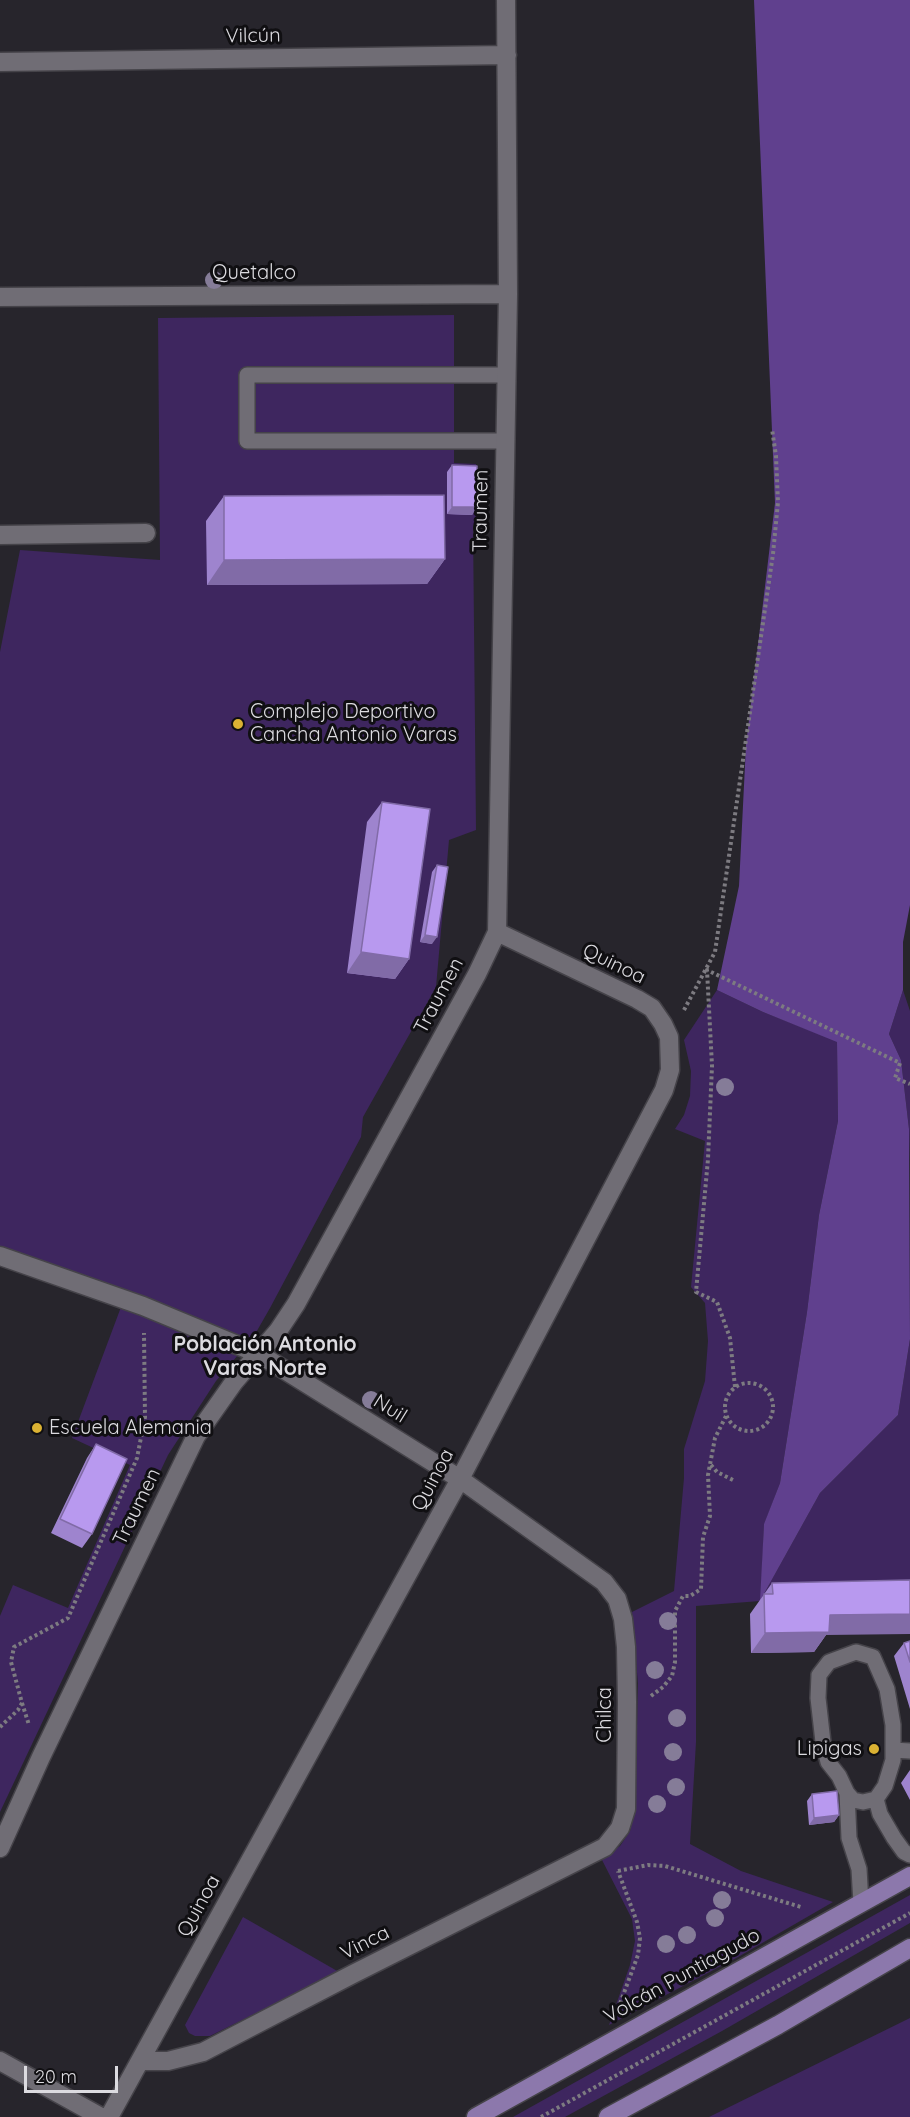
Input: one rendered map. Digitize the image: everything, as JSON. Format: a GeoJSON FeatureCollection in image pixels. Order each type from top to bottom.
{"type":"FeatureCollection","features":[{"type":"Feature","properties":{"kind":"main road","name":"Volcán Puntiagudo"},"geometry":{"type":"LineString","coordinates":[[476,2117],[910,1876]]}},
{"type":"Feature","properties":{"kind":"main road"},"geometry":{"type":"LineString","coordinates":[[608,2117],[778,2025],[910,1948]]}},
{"type":"Feature","properties":{"kind":"street","name":"Traumen"},"geometry":{"type":"LineString","coordinates":[[0,1848],[41,1757],[196,1436],[234,1382],[259,1354],[296,1304],[477,974],[496,932],[508,294],[506,0]]}},
{"type":"Feature","properties":{"kind":"street","name":"Vilcún"},"geometry":{"type":"LineString","coordinates":[[0,62],[507,55]]}},
{"type":"Feature","properties":{"kind":"street","name":"Quetalco"},"geometry":{"type":"LineString","coordinates":[[0,297],[508,294]]}},
{"type":"Feature","properties":{"kind":"street"},"geometry":{"type":"LineString","coordinates":[[0,535],[146,533]]}},
{"type":"Feature","properties":{"kind":"street","name":"Quinoa"},"geometry":{"type":"LineString","coordinates":[[109,2117],[460,1479],[664,1090],[670,1070],[669,1037],[652,1008],[496,932]]}},
{"type":"Feature","properties":{"kind":"street","name":"Nuil"},"geometry":{"type":"LineString","coordinates":[[0,1256],[143,1306],[259,1354],[460,1479],[604,1582]]}},
{"type":"Feature","properties":{"kind":"street","name":"Chilca"},"geometry":{"type":"LineString","coordinates":[[604,1582],[617,1599],[623,1619],[627,1702],[626,1809],[620,1828],[605,1847]]}},
{"type":"Feature","properties":{"kind":"street","name":"Vinca"},"geometry":{"type":"LineString","coordinates":[[140,2061],[168,2061],[203,2052],[605,1847]]}},
{"type":"Feature","properties":{"kind":"street"},"geometry":{"type":"LineString","coordinates":[[0,2061],[101,2117]]}},
{"type":"Feature","properties":{"kind":"lane"},"geometry":{"type":"LineString","coordinates":[[505,441],[247,441],[247,375],[507,375]]}},
{"type":"Feature","properties":{"kind":"lane"},"geometry":{"type":"LineString","coordinates":[[846,1793],[853,1800],[863,1802],[876,1799],[885,1786],[893,1760],[894,1725],[887,1689],[873,1657],[856,1652],[829,1662],[819,1675],[818,1698],[821,1731],[828,1762],[839,1776],[846,1793],[849,1838],[859,1869],[861,1903]]}},
{"type":"Feature","properties":{"kind":"lane"},"geometry":{"type":"LineString","coordinates":[[893,1750],[910,1751]]}},
{"type":"Feature","properties":{"kind":"lane"},"geometry":{"type":"LineString","coordinates":[[876,1799],[880,1814],[894,1838],[904,1852],[910,1855]]}},
{"type":"Feature","properties":{"kind":"path"},"geometry":{"type":"LineString","coordinates":[[669,1037],[715,952],[773,554],[778,502],[772,429]]}},
{"type":"Feature","properties":{"kind":"path"},"geometry":{"type":"LineString","coordinates":[[706,970],[900,1063],[895,1078],[910,1083]]}},
{"type":"Feature","properties":{"kind":"path"},"geometry":{"type":"LineString","coordinates":[[706,970],[712,1066],[708,1159],[696,1292],[717,1302],[730,1338],[735,1387]]}},
{"type":"Feature","properties":{"kind":"path"},"geometry":{"type":"LineString","coordinates":[[0,1727],[22,1703],[11,1662],[14,1647],[68,1618],[137,1458],[145,1417],[143,1306]]}},
{"type":"Feature","properties":{"kind":"path"},"geometry":{"type":"LineString","coordinates":[[753,1383],[769,1394],[773,1406],[771,1418],[762,1428],[750,1432],[738,1430],[726,1416],[725,1400],[735,1387],[753,1383]]}},
{"type":"Feature","properties":{"kind":"path"},"geometry":{"type":"LineString","coordinates":[[648,1698],[663,1687],[672,1676],[675,1662],[675,1611],[683,1596],[690,1596],[700,1589],[703,1537],[710,1516],[708,1475],[715,1438],[726,1416]]}},
{"type":"Feature","properties":{"kind":"path"},"geometry":{"type":"LineString","coordinates":[[711,1465],[717,1472],[733,1480]]}},
{"type":"Feature","properties":{"kind":"path"},"geometry":{"type":"LineString","coordinates":[[616,2013],[638,1955],[640,1938],[637,1922],[618,1871],[648,1864],[665,1866],[802,1907]]}},
{"type":"Feature","properties":{"kind":"path"},"geometry":{"type":"LineString","coordinates":[[541,2117],[910,1913]]}},
{"type":"Feature","properties":{"kind":"shaded area"},"geometry":{"type":"Polygon","coordinates":[[[754,0],[910,0],[910,905],[903,942],[903,990],[889,1034],[901,1060],[909,1129],[910,1339],[898,1415],[820,1493],[760,1601],[764,1524],[780,1483],[807,1312],[819,1215],[838,1121],[837,1042],[763,1012],[717,990],[739,886],[746,745],[775,503],[754,0]]]}},
{"type":"Feature","properties":{"kind":"shaded area","name":"Complejo Deportivo Cancha Antonio Varas"},"geometry":{"type":"Polygon","coordinates":[[[454,315],[454,463],[476,464],[477,523],[473,525],[476,830],[449,840],[436,987],[363,1117],[361,1137],[254,1336],[216,1381],[168,1455],[0,1812],[0,1616],[13,1585],[68,1608],[130,1465],[72,1438],[127,1291],[0,1247],[0,652],[20,550],[160,560],[158,318],[454,315]]]}},
{"type":"Feature","properties":{"kind":"shaded area"},"geometry":{"type":"Polygon","coordinates":[[[717,990],[763,1012],[837,1041],[838,1121],[819,1215],[807,1312],[780,1483],[764,1525],[761,1599],[820,1493],[898,1415],[910,1339],[910,1596],[760,1601],[696,1606],[696,1742],[690,1844],[741,1871],[833,1902],[738,1957],[609,2025],[630,1965],[635,1941],[632,1919],[601,1858],[620,1846],[630,1831],[635,1808],[638,1684],[632,1612],[674,1591],[684,1478],[684,1449],[705,1381],[708,1341],[705,1303],[691,1287],[705,1141],[675,1129],[684,1115],[690,1096],[691,1071],[684,1040],[717,990]]]}},
{"type":"Feature","properties":{"kind":"shaded area"},"geometry":{"type":"Polygon","coordinates":[[[903,990],[910,1011],[910,1162],[909,1129],[901,1060],[889,1034],[903,990]]]}},
{"type":"Feature","properties":{"kind":"shaded area"},"geometry":{"type":"Polygon","coordinates":[[[910,1895],[910,1923],[722,2031],[565,2117],[513,2117],[910,1895]]]}},
{"type":"Feature","properties":{"kind":"shaded area"},"geometry":{"type":"Polygon","coordinates":[[[243,1917],[339,1972],[210,2036],[195,2036],[189,2033],[185,2025],[243,1917]]]}},
{"type":"Feature","properties":{"kind":"shaded area"},"geometry":{"type":"Polygon","coordinates":[[[910,2018],[910,2117],[709,2117],[910,2018]]]}},
{"type":"Feature","properties":{"kind":"building"},"geometry":{"type":"Polygon","coordinates":[[[452,465],[477,466],[477,507],[452,507],[452,465]]]}},
{"type":"Feature","properties":{"kind":"building"},"geometry":{"type":"Polygon","coordinates":[[[444,495],[445,559],[224,560],[224,496],[444,495]]]}},
{"type":"Feature","properties":{"kind":"building"},"geometry":{"type":"Polygon","coordinates":[[[382,802],[430,809],[409,959],[361,952],[382,802]]]}},
{"type":"Feature","properties":{"kind":"building"},"geometry":{"type":"Polygon","coordinates":[[[437,865],[448,867],[437,937],[425,935],[437,865]]]}},
{"type":"Feature","properties":{"kind":"building"},"geometry":{"type":"Polygon","coordinates":[[[96,1444],[127,1459],[92,1534],[60,1519],[96,1444]]]}},
{"type":"Feature","properties":{"kind":"building"},"geometry":{"type":"Polygon","coordinates":[[[910,1580],[910,1614],[830,1615],[829,1632],[765,1633],[764,1594],[773,1594],[772,1583],[910,1580]]]}},
{"type":"Feature","properties":{"kind":"building"},"geometry":{"type":"Polygon","coordinates":[[[910,1641],[910,1662],[904,1643],[910,1641]]]}},
{"type":"Feature","properties":{"kind":"building"},"geometry":{"type":"Polygon","coordinates":[[[837,1791],[839,1815],[814,1818],[812,1794],[837,1791]]]}},
{"type":"Feature","properties":{"kind":"place","name":"Complejo Deportivo Cancha Antonio Varas"},"geometry":{"type":"Point","coordinates":[238,724]}},
{"type":"Feature","properties":{"kind":"place","name":"Escuela Alemania"},"geometry":{"type":"Point","coordinates":[37,1428]}},
{"type":"Feature","properties":{"kind":"place","name":"Lipigas"},"geometry":{"type":"Point","coordinates":[874,1749]}},
{"type":"Feature","properties":{"kind":"district","name":"Población Antonio Varas Norte"},"geometry":{"type":"Point","coordinates":[265,1357]}}]}
